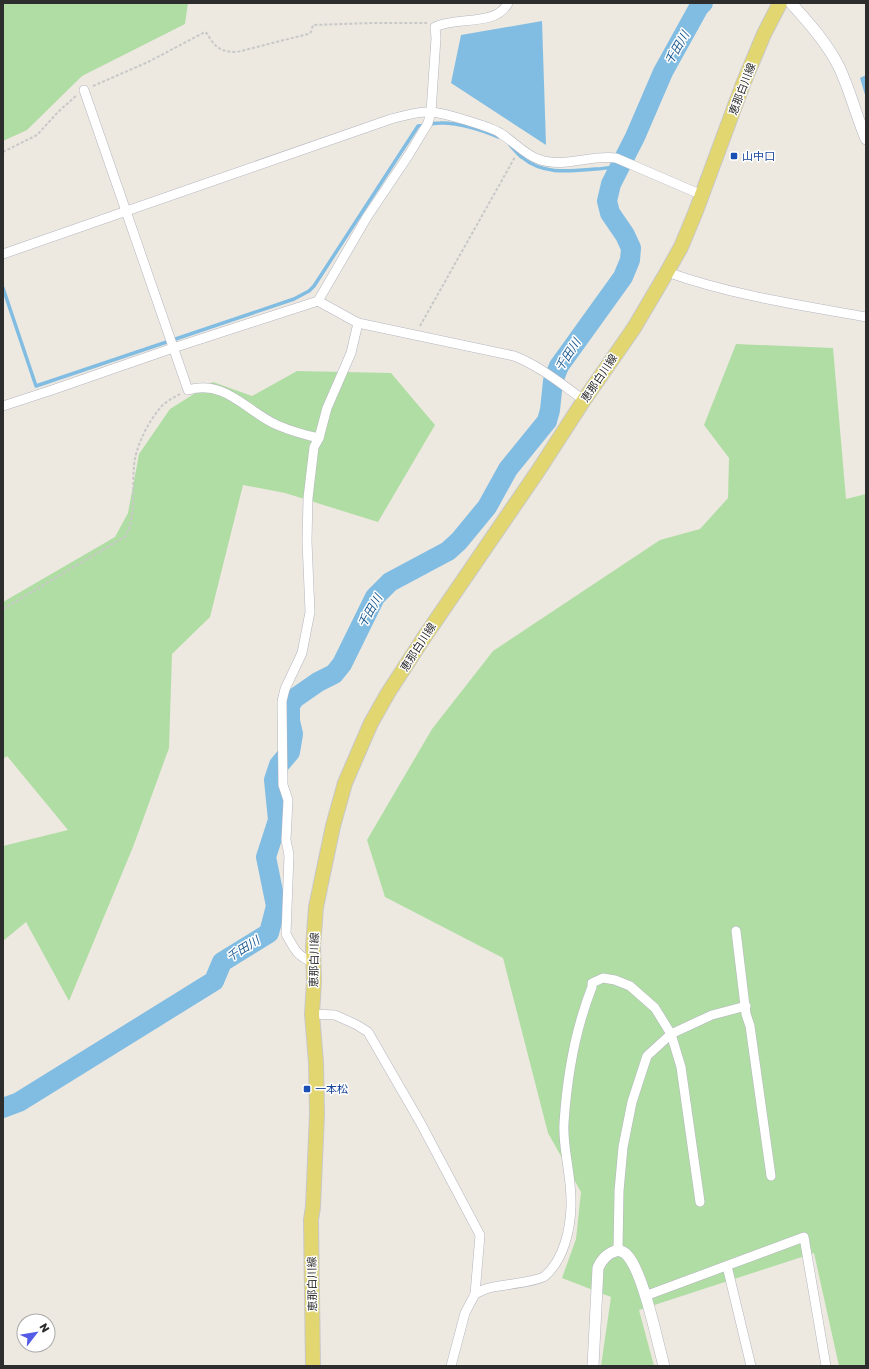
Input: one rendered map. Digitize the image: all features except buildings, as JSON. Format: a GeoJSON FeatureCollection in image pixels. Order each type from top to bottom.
{"type":"FeatureCollection","features":[{"type":"Feature","properties":{"kind":"main road","name":"恵那白川線"},"geometry":{"type":"LineString","coordinates":[[313,1366],[311,1220],[313,1207],[317,1114],[316,1062],[312,1014],[314,963],[313,947],[316,907],[333,826],[345,783],[371,723],[388,693],[423,639],[538,471],[584,400],[634,328],[668,272],[681,247],[702,195],[743,84],[764,34],[780,3]]}},
{"type":"Feature","properties":{"kind":"street"},"geometry":{"type":"LineString","coordinates":[[3,406],[173,348],[318,301],[367,217],[428,123],[431,112],[436,38],[435,27],[453,22],[492,17],[499,14],[506,8],[508,3]]}},
{"type":"Feature","properties":{"kind":"street"},"geometry":{"type":"LineString","coordinates":[[791,3],[825,44],[838,66],[852,97],[866,139]]}},
{"type":"Feature","properties":{"kind":"street"},"geometry":{"type":"LineString","coordinates":[[84,90],[188,390],[207,387],[220,390],[277,425],[304,435],[319,438]]}},
{"type":"Feature","properties":{"kind":"street"},"geometry":{"type":"LineString","coordinates":[[3,254],[126,212],[198,185],[391,119],[415,113],[431,112],[485,126],[499,132],[537,159],[547,162],[564,163],[584,161],[607,156],[616,158],[702,195]]}},
{"type":"Feature","properties":{"kind":"street"},"geometry":{"type":"LineString","coordinates":[[668,272],[692,281],[764,299],[866,317]]}},
{"type":"Feature","properties":{"kind":"street"},"geometry":{"type":"LineString","coordinates":[[318,301],[358,323],[514,356],[526,360],[546,372],[561,385],[584,400]]}},
{"type":"Feature","properties":{"kind":"street"},"geometry":{"type":"LineString","coordinates":[[314,963],[302,958],[286,934],[289,855],[286,840],[288,800],[283,785],[282,701],[285,689],[302,653],[310,612],[307,541],[308,498],[314,447],[319,438],[327,408],[351,353],[358,323]]}},
{"type":"Feature","properties":{"kind":"street"},"geometry":{"type":"LineString","coordinates":[[736,931],[771,1176]]}},
{"type":"Feature","properties":{"kind":"street"},"geometry":{"type":"LineString","coordinates":[[475,1294],[488,1288],[543,1277],[556,1264],[562,1254],[570,1227],[572,1203],[566,1158],[564,1125],[569,1072],[584,1009],[592,984],[603,978],[615,980],[630,986],[655,1008],[671,1034],[681,1067],[700,1202]]}},
{"type":"Feature","properties":{"kind":"street"},"geometry":{"type":"LineString","coordinates":[[618,1250],[619,1191],[623,1147],[632,1102],[646,1056],[671,1034],[712,1016],[746,1006]]}},
{"type":"Feature","properties":{"kind":"street"},"geometry":{"type":"LineString","coordinates":[[312,1014],[335,1015],[368,1032],[420,1122],[480,1235],[475,1294],[465,1313],[451,1366]]}},
{"type":"Feature","properties":{"kind":"street"},"geometry":{"type":"LineString","coordinates":[[645,1296],[804,1237],[826,1366]]}},
{"type":"Feature","properties":{"kind":"street"},"geometry":{"type":"LineString","coordinates":[[618,1250],[626,1254],[637,1270],[664,1366]]}},
{"type":"Feature","properties":{"kind":"street"},"geometry":{"type":"LineString","coordinates":[[593,1366],[598,1268],[601,1261],[609,1254],[618,1250]]}},
{"type":"Feature","properties":{"kind":"street"},"geometry":{"type":"LineString","coordinates":[[727,1266],[751,1366]]}},
{"type":"Feature","properties":{"kind":"path"},"geometry":{"type":"LineString","coordinates":[[3,152],[37,135],[66,104],[84,90],[148,62],[205,32],[215,46],[221,50],[227,52],[237,52],[308,34],[311,32],[313,25],[425,22],[432,24],[435,27]]}},
{"type":"Feature","properties":{"kind":"path"},"geometry":{"type":"LineString","coordinates":[[415,335],[515,156],[523,149]]}},
{"type":"Feature","properties":{"kind":"path"},"geometry":{"type":"LineString","coordinates":[[3,609],[126,536],[129,530],[133,498],[134,466],[137,449],[159,409],[169,401],[188,390]]}},
{"type":"Feature","properties":{"kind":"green space"},"geometry":{"type":"Polygon","coordinates":[[[3,3],[188,3],[185,24],[82,76],[27,130],[3,141],[3,3]]]}},
{"type":"Feature","properties":{"kind":"green space"},"geometry":{"type":"Polygon","coordinates":[[[736,344],[833,348],[846,499],[866,494],[866,1366],[839,1366],[814,1253],[639,1310],[654,1366],[601,1366],[611,1297],[562,1278],[576,1239],[581,1192],[548,1133],[503,958],[385,897],[367,840],[432,729],[493,651],[660,540],[700,529],[728,498],[729,458],[704,425],[736,344]]]}},
{"type":"Feature","properties":{"kind":"green space"},"geometry":{"type":"Polygon","coordinates":[[[297,371],[391,373],[435,425],[378,522],[285,493],[243,485],[210,617],[172,654],[169,748],[133,847],[69,1001],[26,922],[3,941],[3,846],[68,830],[7,756],[3,759],[3,602],[115,537],[128,513],[139,454],[170,409],[213,382],[252,396],[297,371]]]}},
{"type":"Feature","properties":{"kind":"water"},"geometry":{"type":"Polygon","coordinates":[[[542,21],[546,145],[451,83],[461,35],[542,21]]]}},
{"type":"Feature","properties":{"kind":"water"},"geometry":{"type":"Polygon","coordinates":[[[866,75],[866,98],[860,78],[866,75]]]}},
{"type":"Feature","properties":{"kind":"waterway","name":"千田川"},"geometry":{"type":"LineString","coordinates":[[3,1108],[19,1102],[214,981],[222,962],[269,933],[276,906],[266,857],[278,820],[274,780],[279,765],[290,752],[293,734],[290,721],[290,705],[295,698],[318,682],[334,674],[342,664],[375,597],[390,582],[448,551],[459,541],[487,507],[508,469],[547,421],[550,410],[553,381],[559,366],[623,277],[630,260],[631,248],[625,235],[610,213],[607,201],[611,184],[635,137],[663,72],[699,7],[703,3]]}},
{"type":"Feature","properties":{"kind":"waterway"},"geometry":{"type":"LineString","coordinates":[[3,288],[36,386],[294,299],[309,291],[314,286],[418,126],[437,123],[454,124],[477,129],[498,137]]}},
{"type":"Feature","properties":{"kind":"waterway"},"geometry":{"type":"LineString","coordinates":[[510,145],[519,155],[531,163],[548,169],[567,171],[611,167],[620,168]]}},
{"type":"Feature","properties":{"kind":"place","name":"山中口"},"geometry":{"type":"Point","coordinates":[734,156]}},
{"type":"Feature","properties":{"kind":"place","name":"一本松"},"geometry":{"type":"Point","coordinates":[307,1089]}}]}
